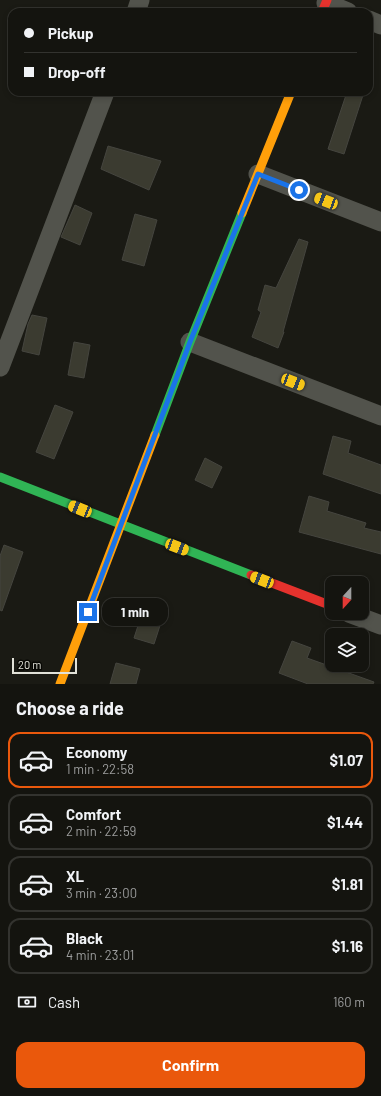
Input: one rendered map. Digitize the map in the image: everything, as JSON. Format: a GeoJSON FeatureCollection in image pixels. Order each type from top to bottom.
{"type":"FeatureCollection","features":[{"type":"Feature","properties":{"kind":"street"},"geometry":{"type":"LineString","coordinates":[[325,5],[335,8]]}},
{"type":"Feature","properties":{"kind":"street"},"geometry":{"type":"LineString","coordinates":[[0,367],[103,96]]}},
{"type":"Feature","properties":{"kind":"street"},"geometry":{"type":"LineString","coordinates":[[60,684],[190,342],[289,96]]}},
{"type":"Feature","properties":{"kind":"street"},"geometry":{"type":"LineString","coordinates":[[258,174],[381,222]]}},
{"type":"Feature","properties":{"kind":"street"},"geometry":{"type":"LineString","coordinates":[[190,342],[381,416]]}},
{"type":"Feature","properties":{"kind":"street"},"geometry":{"type":"LineString","coordinates":[[0,477],[325,603]]}},
{"type":"Feature","properties":{"kind":"street"},"geometry":{"type":"LineString","coordinates":[[368,620],[381,625]]}},
{"type":"Feature","properties":{"kind":"building"},"geometry":{"type":"Polygon","coordinates":[[[346,96],[363,96],[344,154],[328,149],[346,96]]]}},
{"type":"Feature","properties":{"kind":"building"},"geometry":{"type":"Polygon","coordinates":[[[108,146],[161,161],[149,190],[101,169],[108,146]]]}},
{"type":"Feature","properties":{"kind":"building"},"geometry":{"type":"Polygon","coordinates":[[[75,205],[92,213],[80,245],[61,237],[75,205]]]}},
{"type":"Feature","properties":{"kind":"building"},"geometry":{"type":"Polygon","coordinates":[[[135,214],[157,220],[144,266],[122,260],[135,214]]]}},
{"type":"Feature","properties":{"kind":"building"},"geometry":{"type":"Polygon","coordinates":[[[299,239],[308,242],[284,332],[278,348],[252,337],[261,312],[258,310],[265,285],[276,288],[299,239]]]}},
{"type":"Feature","properties":{"kind":"building"},"geometry":{"type":"Polygon","coordinates":[[[32,315],[47,318],[39,355],[22,351],[28,324],[32,315]]]}},
{"type":"Feature","properties":{"kind":"building"},"geometry":{"type":"Polygon","coordinates":[[[74,342],[90,345],[84,378],[68,375],[74,342]]]}},
{"type":"Feature","properties":{"kind":"building"},"geometry":{"type":"Polygon","coordinates":[[[55,405],[73,412],[54,459],[36,452],[55,405]]]}},
{"type":"Feature","properties":{"kind":"building"},"geometry":{"type":"Polygon","coordinates":[[[333,436],[351,441],[348,453],[381,465],[381,494],[323,474],[333,436]]]}},
{"type":"Feature","properties":{"kind":"building"},"geometry":{"type":"Polygon","coordinates":[[[205,458],[222,467],[212,488],[195,480],[205,458]]]}},
{"type":"Feature","properties":{"kind":"building"},"geometry":{"type":"Polygon","coordinates":[[[309,496],[329,502],[327,511],[366,523],[364,528],[381,532],[381,554],[299,532],[309,496]]]}},
{"type":"Feature","properties":{"kind":"building"},"geometry":{"type":"Polygon","coordinates":[[[4,545],[23,552],[2,611],[0,610],[0,556],[4,545]]]}},
{"type":"Feature","properties":{"kind":"building"},"geometry":{"type":"Polygon","coordinates":[[[146,601],[166,607],[154,644],[134,638],[146,601]]]}},
{"type":"Feature","properties":{"kind":"building"},"geometry":{"type":"Polygon","coordinates":[[[292,641],[311,648],[307,658],[325,664],[325,672],[346,672],[374,682],[373,684],[308,684],[279,673],[292,641]]]}},
{"type":"Feature","properties":{"kind":"building"},"geometry":{"type":"Polygon","coordinates":[[[116,663],[140,669],[136,684],[110,684],[116,663]]]}},
{"type":"Feature","properties":{"kind":"traffic: fast"},"geometry":{"type":"LineString","coordinates":[[155,435],[190,342],[242,213]]}},
{"type":"Feature","properties":{"kind":"traffic: fast"},"geometry":{"type":"LineString","coordinates":[[0,477],[251,575]]}},
{"type":"Feature","properties":{"kind":"traffic: slow"},"geometry":{"type":"LineString","coordinates":[[242,213],[289,96]]}},
{"type":"Feature","properties":{"kind":"traffic: slow"},"geometry":{"type":"LineString","coordinates":[[60,684],[155,435]]}},
{"type":"Feature","properties":{"kind":"traffic: jam"},"geometry":{"type":"LineString","coordinates":[[324,8],[327,0]]}},
{"type":"Feature","properties":{"kind":"traffic: jam"},"geometry":{"type":"LineString","coordinates":[[251,575],[325,603]]}},
{"type":"Feature","properties":{"kind":"route"},"geometry":{"type":"LineString","coordinates":[[88,612],[190,342],[258,174],[299,190]]}}]}
